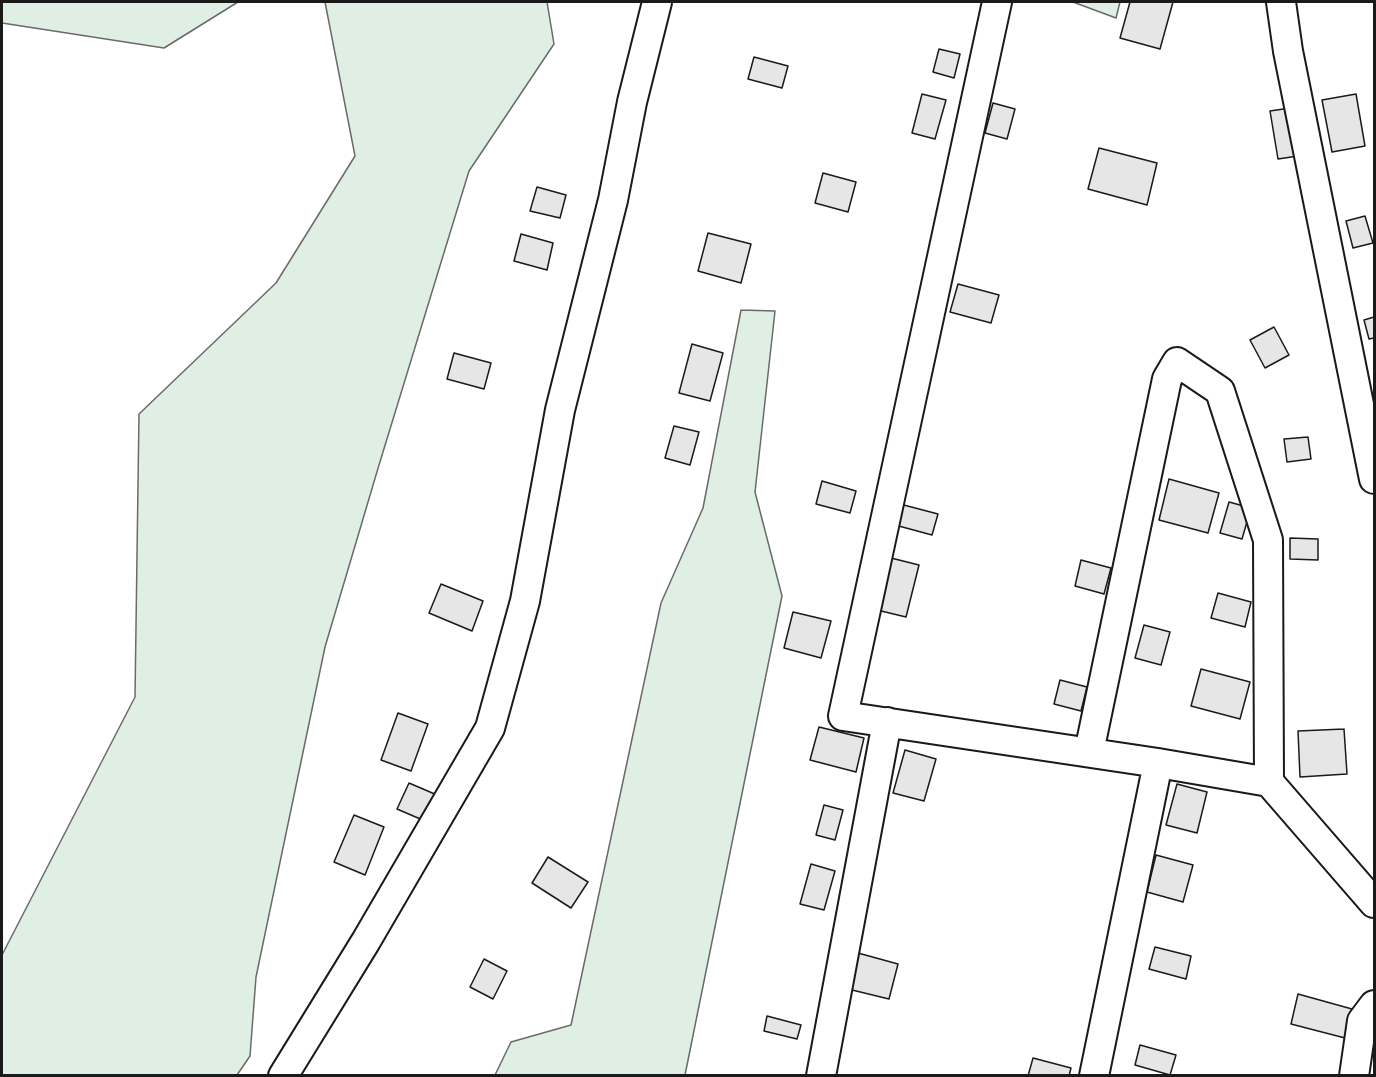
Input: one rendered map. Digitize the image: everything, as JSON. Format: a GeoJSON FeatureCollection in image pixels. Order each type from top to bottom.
{"type":"FeatureCollection","features":[{"type":"Feature","properties":{"kind":"street"},"geometry":{"type":"LineString","coordinates":[[283,1076],[366,941],[490,728],[525,601],[560,410],[613,200],[657,2]]}},
{"type":"Feature","properties":{"kind":"street"},"geometry":{"type":"LineString","coordinates":[[997,2],[843,716],[1089,752],[1269,782],[1374,903]]}},
{"type":"Feature","properties":{"kind":"street"},"geometry":{"type":"LineString","coordinates":[[1281,2],[1290,63],[1374,479]]}},
{"type":"Feature","properties":{"kind":"street"},"geometry":{"type":"LineString","coordinates":[[1089,752],[1167,380],[1177,362],[1220,391],[1268,540],[1269,782]]}},
{"type":"Feature","properties":{"kind":"street"},"geometry":{"type":"LineString","coordinates":[[821,1076],[887,722]]}},
{"type":"Feature","properties":{"kind":"street"},"geometry":{"type":"LineString","coordinates":[[1094,1076],[1158,763]]}},
{"type":"Feature","properties":{"kind":"street"},"geometry":{"type":"LineString","coordinates":[[1354,1076],[1362,1021],[1374,1005]]}},
{"type":"Feature","properties":{"kind":"green space"},"geometry":{"type":"Polygon","coordinates":[[[2,2],[238,2],[164,48],[2,23],[2,2]]]}},
{"type":"Feature","properties":{"kind":"green space"},"geometry":{"type":"Polygon","coordinates":[[[325,2],[547,2],[554,44],[469,171],[379,465],[325,647],[256,977],[250,1056],[237,1075],[2,1075],[2,955],[135,697],[139,414],[276,283],[355,156],[325,2]]]}},
{"type":"Feature","properties":{"kind":"green space"},"geometry":{"type":"Polygon","coordinates":[[[1073,2],[1120,2],[1116,18],[1073,2]]]}},
{"type":"Feature","properties":{"kind":"green space"},"geometry":{"type":"Polygon","coordinates":[[[741,310],[775,311],[755,492],[782,596],[685,1075],[495,1075],[511,1042],[571,1025],[661,603],[703,508],[741,310]]]}},
{"type":"Feature","properties":{"kind":"building"},"geometry":{"type":"Polygon","coordinates":[[[1130,2],[1173,2],[1160,49],[1120,38],[1130,2]]]}},
{"type":"Feature","properties":{"kind":"building"},"geometry":{"type":"Polygon","coordinates":[[[939,49],[960,54],[954,78],[933,72],[939,49]]]}},
{"type":"Feature","properties":{"kind":"building"},"geometry":{"type":"Polygon","coordinates":[[[754,57],[788,66],[782,88],[748,79],[754,57]]]}},
{"type":"Feature","properties":{"kind":"building"},"geometry":{"type":"Polygon","coordinates":[[[922,94],[946,100],[935,139],[912,133],[922,94]]]}},
{"type":"Feature","properties":{"kind":"building"},"geometry":{"type":"Polygon","coordinates":[[[1356,94],[1365,146],[1332,152],[1322,100],[1356,94]]]}},
{"type":"Feature","properties":{"kind":"building"},"geometry":{"type":"Polygon","coordinates":[[[993,103],[1015,109],[1007,139],[985,133],[993,103]]]}},
{"type":"Feature","properties":{"kind":"building"},"geometry":{"type":"Polygon","coordinates":[[[1290,108],[1298,156],[1278,159],[1270,111],[1290,108]]]}},
{"type":"Feature","properties":{"kind":"building"},"geometry":{"type":"Polygon","coordinates":[[[1099,148],[1157,163],[1147,205],[1088,189],[1099,148]]]}},
{"type":"Feature","properties":{"kind":"building"},"geometry":{"type":"Polygon","coordinates":[[[823,173],[856,182],[848,212],[815,203],[823,173]]]}},
{"type":"Feature","properties":{"kind":"building"},"geometry":{"type":"Polygon","coordinates":[[[537,187],[566,195],[560,218],[530,211],[537,187]]]}},
{"type":"Feature","properties":{"kind":"building"},"geometry":{"type":"Polygon","coordinates":[[[1365,216],[1373,243],[1353,248],[1346,221],[1365,216]]]}},
{"type":"Feature","properties":{"kind":"building"},"geometry":{"type":"Polygon","coordinates":[[[708,233],[751,244],[741,283],[698,271],[708,233]]]}},
{"type":"Feature","properties":{"kind":"building"},"geometry":{"type":"Polygon","coordinates":[[[521,234],[553,243],[547,270],[514,261],[521,234]]]}},
{"type":"Feature","properties":{"kind":"building"},"geometry":{"type":"Polygon","coordinates":[[[958,284],[999,295],[991,323],[950,312],[958,284]]]}},
{"type":"Feature","properties":{"kind":"building"},"geometry":{"type":"Polygon","coordinates":[[[1374,317],[1374,338],[1369,339],[1364,320],[1374,317]]]}},
{"type":"Feature","properties":{"kind":"building"},"geometry":{"type":"Polygon","coordinates":[[[1274,327],[1289,355],[1265,368],[1250,340],[1274,327]]]}},
{"type":"Feature","properties":{"kind":"building"},"geometry":{"type":"Polygon","coordinates":[[[692,344],[723,353],[710,401],[679,393],[692,344]]]}},
{"type":"Feature","properties":{"kind":"building"},"geometry":{"type":"Polygon","coordinates":[[[454,353],[491,363],[484,389],[447,379],[454,353]]]}},
{"type":"Feature","properties":{"kind":"building"},"geometry":{"type":"Polygon","coordinates":[[[674,426],[699,432],[690,465],[665,458],[674,426]]]}},
{"type":"Feature","properties":{"kind":"building"},"geometry":{"type":"Polygon","coordinates":[[[1308,437],[1311,459],[1287,462],[1284,439],[1308,437]]]}},
{"type":"Feature","properties":{"kind":"building"},"geometry":{"type":"Polygon","coordinates":[[[1169,479],[1219,493],[1208,533],[1159,520],[1169,479]]]}},
{"type":"Feature","properties":{"kind":"building"},"geometry":{"type":"Polygon","coordinates":[[[822,481],[856,491],[850,513],[816,504],[822,481]]]}},
{"type":"Feature","properties":{"kind":"building"},"geometry":{"type":"Polygon","coordinates":[[[1229,502],[1251,508],[1242,539],[1220,533],[1229,502]]]}},
{"type":"Feature","properties":{"kind":"building"},"geometry":{"type":"Polygon","coordinates":[[[900,504],[938,514],[932,535],[895,525],[900,504]]]}},
{"type":"Feature","properties":{"kind":"building"},"geometry":{"type":"Polygon","coordinates":[[[1290,538],[1318,539],[1318,560],[1290,559],[1290,538]]]}},
{"type":"Feature","properties":{"kind":"building"},"geometry":{"type":"Polygon","coordinates":[[[891,558],[919,565],[906,617],[877,610],[891,558]]]}},
{"type":"Feature","properties":{"kind":"building"},"geometry":{"type":"Polygon","coordinates":[[[1081,560],[1111,568],[1104,594],[1075,586],[1081,560]]]}},
{"type":"Feature","properties":{"kind":"building"},"geometry":{"type":"Polygon","coordinates":[[[441,584],[483,601],[472,631],[429,613],[441,584]]]}},
{"type":"Feature","properties":{"kind":"building"},"geometry":{"type":"Polygon","coordinates":[[[1218,593],[1251,602],[1245,627],[1211,618],[1218,593]]]}},
{"type":"Feature","properties":{"kind":"building"},"geometry":{"type":"Polygon","coordinates":[[[793,612],[831,621],[821,658],[784,648],[793,612]]]}},
{"type":"Feature","properties":{"kind":"building"},"geometry":{"type":"Polygon","coordinates":[[[1144,625],[1170,632],[1161,665],[1135,658],[1144,625]]]}},
{"type":"Feature","properties":{"kind":"building"},"geometry":{"type":"Polygon","coordinates":[[[1201,669],[1250,682],[1240,719],[1191,706],[1201,669]]]}},
{"type":"Feature","properties":{"kind":"building"},"geometry":{"type":"Polygon","coordinates":[[[1060,680],[1087,687],[1081,711],[1054,704],[1060,680]]]}},
{"type":"Feature","properties":{"kind":"building"},"geometry":{"type":"Polygon","coordinates":[[[398,713],[428,724],[411,771],[381,760],[398,713]]]}},
{"type":"Feature","properties":{"kind":"building"},"geometry":{"type":"Polygon","coordinates":[[[819,727],[864,738],[856,772],[810,760],[819,727]]]}},
{"type":"Feature","properties":{"kind":"building"},"geometry":{"type":"Polygon","coordinates":[[[1344,729],[1347,774],[1300,777],[1298,731],[1344,729]]]}},
{"type":"Feature","properties":{"kind":"building"},"geometry":{"type":"Polygon","coordinates":[[[905,750],[936,759],[924,801],[893,793],[905,750]]]}},
{"type":"Feature","properties":{"kind":"building"},"geometry":{"type":"Polygon","coordinates":[[[409,783],[437,795],[425,821],[397,809],[409,783]]]}},
{"type":"Feature","properties":{"kind":"building"},"geometry":{"type":"Polygon","coordinates":[[[1177,784],[1207,792],[1197,833],[1166,825],[1177,784]]]}},
{"type":"Feature","properties":{"kind":"building"},"geometry":{"type":"Polygon","coordinates":[[[824,805],[843,810],[835,840],[816,835],[824,805]]]}},
{"type":"Feature","properties":{"kind":"building"},"geometry":{"type":"Polygon","coordinates":[[[354,815],[384,827],[365,875],[334,862],[354,815]]]}},
{"type":"Feature","properties":{"kind":"building"},"geometry":{"type":"Polygon","coordinates":[[[1156,855],[1193,865],[1183,902],[1147,892],[1156,855]]]}},
{"type":"Feature","properties":{"kind":"building"},"geometry":{"type":"Polygon","coordinates":[[[548,857],[588,882],[571,908],[532,883],[548,857]]]}},
{"type":"Feature","properties":{"kind":"building"},"geometry":{"type":"Polygon","coordinates":[[[811,864],[835,871],[824,910],[800,904],[811,864]]]}},
{"type":"Feature","properties":{"kind":"building"},"geometry":{"type":"Polygon","coordinates":[[[1155,947],[1191,956],[1186,979],[1149,969],[1155,947]]]}},
{"type":"Feature","properties":{"kind":"building"},"geometry":{"type":"Polygon","coordinates":[[[858,953],[898,964],[889,999],[848,989],[858,953]]]}},
{"type":"Feature","properties":{"kind":"building"},"geometry":{"type":"Polygon","coordinates":[[[484,959],[507,971],[493,999],[470,987],[484,959]]]}},
{"type":"Feature","properties":{"kind":"building"},"geometry":{"type":"Polygon","coordinates":[[[1298,994],[1352,1009],[1345,1038],[1291,1024],[1298,994]]]}},
{"type":"Feature","properties":{"kind":"building"},"geometry":{"type":"Polygon","coordinates":[[[767,1016],[801,1025],[797,1039],[764,1031],[767,1016]]]}},
{"type":"Feature","properties":{"kind":"building"},"geometry":{"type":"Polygon","coordinates":[[[1140,1045],[1176,1055],[1170,1075],[1135,1065],[1140,1045]]]}},
{"type":"Feature","properties":{"kind":"building"},"geometry":{"type":"Polygon","coordinates":[[[1033,1058],[1071,1068],[1069,1076],[1028,1076],[1033,1058]]]}}]}
